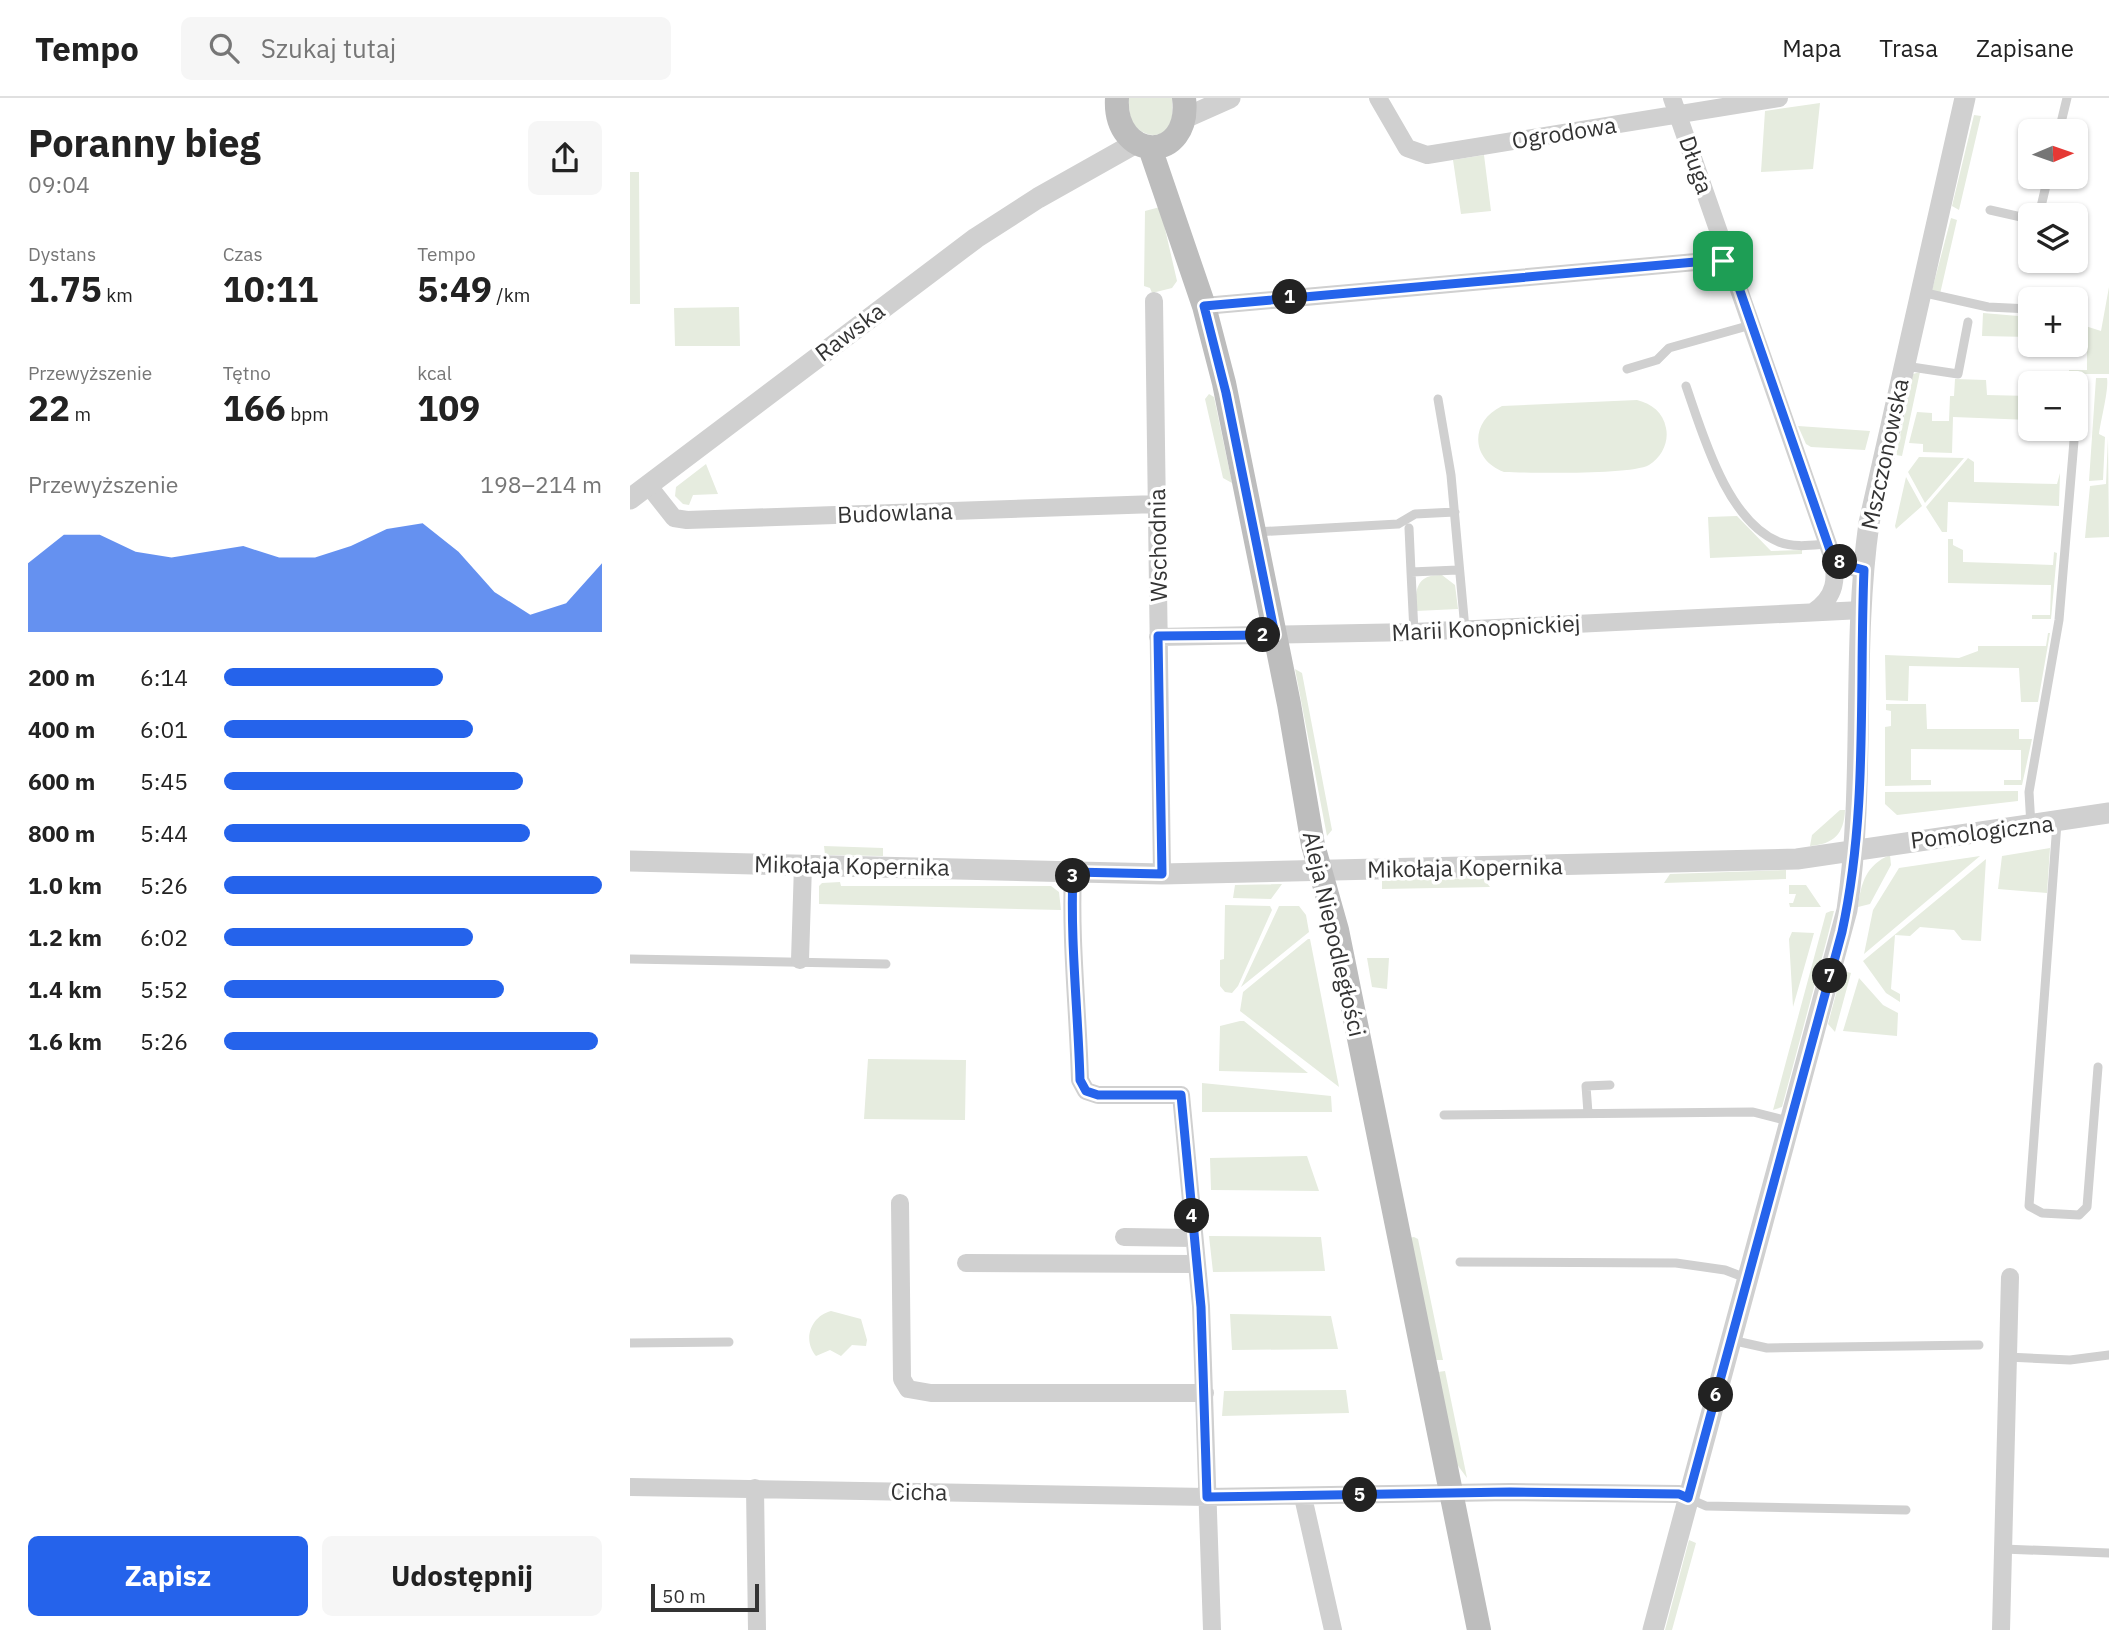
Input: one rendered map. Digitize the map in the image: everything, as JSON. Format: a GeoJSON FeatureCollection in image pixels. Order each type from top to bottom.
{"type":"FeatureCollection","features":[{"type":"Feature","properties":{"kind":"main road","name":"Aleja Niepodległości"},"geometry":{"type":"LineString","coordinates":[[1117,98],[1144,140],[1183,239],[1204,306],[1255,532],[1311,833],[1337,930],[1479,1630]]}},
{"type":"Feature","properties":{"kind":"main road"},"geometry":{"type":"LineString","coordinates":[[1144,140],[1179,133],[1185,108]]}},
{"type":"Feature","properties":{"kind":"street"},"geometry":{"type":"LineString","coordinates":[[1185,108],[1230,98]]}},
{"type":"Feature","properties":{"kind":"street","name":"Ogrodowa"},"geometry":{"type":"LineString","coordinates":[[1378,98],[1407,148],[1427,155],[1675,106],[1779,98]]}},
{"type":"Feature","properties":{"kind":"street","name":"Mszczonowska"},"geometry":{"type":"LineString","coordinates":[[1653,1630],[1842,932],[1855,852],[1862,610],[1869,523],[1965,98]]}},
{"type":"Feature","properties":{"kind":"street","name":"Długa"},"geometry":{"type":"LineString","coordinates":[[1675,106],[1830,548]]}},
{"type":"Feature","properties":{"kind":"street","name":"Rawska"},"geometry":{"type":"LineString","coordinates":[[630,499],[976,238],[1077,176],[1084,163],[1144,140]]}},
{"type":"Feature","properties":{"kind":"street"},"geometry":{"type":"LineString","coordinates":[[1204,306],[1729,259]]}},
{"type":"Feature","properties":{"kind":"street","name":"Wschodnia"},"geometry":{"type":"LineString","coordinates":[[1154,301],[1162,874]]}},
{"type":"Feature","properties":{"kind":"street","name":"Budowlana"},"geometry":{"type":"LineString","coordinates":[[648,485],[674,517],[687,520],[1157,504]]}},
{"type":"Feature","properties":{"kind":"street"},"geometry":{"type":"LineString","coordinates":[[1830,548],[1845,565],[1864,570]]}},
{"type":"Feature","properties":{"kind":"street"},"geometry":{"type":"LineString","coordinates":[[1813,612],[1826,602],[1834,588],[1830,548]]}},
{"type":"Feature","properties":{"kind":"street","name":"Marii Konopnickiej"},"geometry":{"type":"LineString","coordinates":[[1158,636],[1414,632],[1862,610]]}},
{"type":"Feature","properties":{"kind":"street","name":"Pomologiczna"},"geometry":{"type":"LineString","coordinates":[[1855,852],[2109,813]]}},
{"type":"Feature","properties":{"kind":"street","name":"Mikołaja Kopernika"},"geometry":{"type":"LineString","coordinates":[[630,861],[1162,874],[1797,859],[1855,852]]}},
{"type":"Feature","properties":{"kind":"street"},"geometry":{"type":"LineString","coordinates":[[800,960],[803,865]]}},
{"type":"Feature","properties":{"kind":"street"},"geometry":{"type":"LineString","coordinates":[[1073,872],[1072,943],[1080,1080],[1086,1091],[1098,1095],[1181,1095],[1205,1393],[1212,1630]]}},
{"type":"Feature","properties":{"kind":"street"},"geometry":{"type":"LineString","coordinates":[[900,1203],[902,1379],[908,1389],[930,1393],[1205,1393]]}},
{"type":"Feature","properties":{"kind":"street"},"geometry":{"type":"LineString","coordinates":[[1124,1237],[1194,1238]]}},
{"type":"Feature","properties":{"kind":"street"},"geometry":{"type":"LineString","coordinates":[[966,1262],[1196,1264]]}},
{"type":"Feature","properties":{"kind":"street"},"geometry":{"type":"LineString","coordinates":[[2001,1630],[2010,1277]]}},
{"type":"Feature","properties":{"kind":"street","name":"Cicha"},"geometry":{"type":"LineString","coordinates":[[630,1487],[1207,1497],[1625,1493],[1679,1494],[1688,1498]]}},
{"type":"Feature","properties":{"kind":"street"},"geometry":{"type":"LineString","coordinates":[[755,1488],[758,1630]]}},
{"type":"Feature","properties":{"kind":"street"},"geometry":{"type":"LineString","coordinates":[[1303,1496],[1333,1630]]}},
{"type":"Feature","properties":{"kind":"lane"},"geometry":{"type":"LineString","coordinates":[[2062,119],[2067,98]]}},
{"type":"Feature","properties":{"kind":"lane"},"geometry":{"type":"LineString","coordinates":[[1990,210],[2018,216]]}},
{"type":"Feature","properties":{"kind":"lane"},"geometry":{"type":"LineString","coordinates":[[1921,292],[1988,307],[2018,308]]}},
{"type":"Feature","properties":{"kind":"lane"},"geometry":{"type":"LineString","coordinates":[[1904,366],[1958,374],[1968,322]]}},
{"type":"Feature","properties":{"kind":"lane"},"geometry":{"type":"LineString","coordinates":[[1627,369],[1657,360],[1669,348],[1751,325]]}},
{"type":"Feature","properties":{"kind":"lane"},"geometry":{"type":"LineString","coordinates":[[1685,386],[1718,471],[1753,523],[1766,535],[1787,545],[1830,548]]}},
{"type":"Feature","properties":{"kind":"lane"},"geometry":{"type":"LineString","coordinates":[[1438,399],[1455,512],[1465,629]]}},
{"type":"Feature","properties":{"kind":"lane"},"geometry":{"type":"LineString","coordinates":[[2031,827],[2029,792],[2059,620],[2074,441]]}},
{"type":"Feature","properties":{"kind":"lane"},"geometry":{"type":"LineString","coordinates":[[1255,532],[1398,523],[1415,514],[1455,512]]}},
{"type":"Feature","properties":{"kind":"lane"},"geometry":{"type":"LineString","coordinates":[[1409,528],[1414,632]]}},
{"type":"Feature","properties":{"kind":"lane"},"geometry":{"type":"LineString","coordinates":[[1411,572],[1458,570]]}},
{"type":"Feature","properties":{"kind":"lane"},"geometry":{"type":"LineString","coordinates":[[2057,823],[2029,1206],[2042,1213],[2079,1215],[2087,1207],[2098,1067]]}},
{"type":"Feature","properties":{"kind":"lane"},"geometry":{"type":"LineString","coordinates":[[630,959],[800,960],[886,964]]}},
{"type":"Feature","properties":{"kind":"lane"},"geometry":{"type":"LineString","coordinates":[[1588,1114],[1586,1086],[1610,1086]]}},
{"type":"Feature","properties":{"kind":"lane"},"geometry":{"type":"LineString","coordinates":[[1444,1115],[1753,1112],[1790,1122]]}},
{"type":"Feature","properties":{"kind":"lane"},"geometry":{"type":"LineString","coordinates":[[1460,1262],[1676,1263],[1725,1270],[1748,1279]]}},
{"type":"Feature","properties":{"kind":"lane"},"geometry":{"type":"LineString","coordinates":[[1731,1340],[1767,1348],[1979,1345]]}},
{"type":"Feature","properties":{"kind":"lane"},"geometry":{"type":"LineString","coordinates":[[630,1343],[729,1342]]}},
{"type":"Feature","properties":{"kind":"lane"},"geometry":{"type":"LineString","coordinates":[[2007,1357],[2070,1360],[2109,1355]]}},
{"type":"Feature","properties":{"kind":"lane"},"geometry":{"type":"LineString","coordinates":[[1688,1498],[1706,1506],[1906,1510]]}},
{"type":"Feature","properties":{"kind":"lane"},"geometry":{"type":"LineString","coordinates":[[2001,1549],[2109,1553]]}},
{"type":"Feature","properties":{"kind":"shaded area"},"geometry":{"type":"Polygon","coordinates":[[[1129,98],[1172,98],[1172,116],[1168,128],[1152,135],[1141,131],[1131,119],[1129,98]]]}},
{"type":"Feature","properties":{"kind":"shaded area"},"geometry":{"type":"Polygon","coordinates":[[[1820,103],[1813,169],[1761,172],[1765,111],[1820,103]]]}},
{"type":"Feature","properties":{"kind":"shaded area"},"geometry":{"type":"Polygon","coordinates":[[[1974,115],[1981,116],[1959,210],[1952,206],[1974,115]]]}},
{"type":"Feature","properties":{"kind":"shaded area"},"geometry":{"type":"Polygon","coordinates":[[[1484,155],[1491,211],[1461,214],[1453,160],[1484,155]]]}},
{"type":"Feature","properties":{"kind":"shaded area"},"geometry":{"type":"Polygon","coordinates":[[[630,172],[639,172],[640,304],[630,304],[630,172]]]}},
{"type":"Feature","properties":{"kind":"shaded area"},"geometry":{"type":"Polygon","coordinates":[[[1160,207],[1177,281],[1172,288],[1152,293],[1150,288],[1144,286],[1145,211],[1160,207]]]}},
{"type":"Feature","properties":{"kind":"shaded area"},"geometry":{"type":"Polygon","coordinates":[[[1951,218],[1957,220],[1940,294],[1931,294],[1951,218]]]}},
{"type":"Feature","properties":{"kind":"shaded area"},"geometry":{"type":"Polygon","coordinates":[[[2109,287],[2109,374],[2069,371],[2087,370],[2088,327],[2101,331],[2109,287]]]}},
{"type":"Feature","properties":{"kind":"shaded area"},"geometry":{"type":"Polygon","coordinates":[[[739,307],[740,346],[675,346],[674,308],[739,307]]]}},
{"type":"Feature","properties":{"kind":"shaded area"},"geometry":{"type":"Polygon","coordinates":[[[1983,313],[2018,316],[2018,337],[1982,336],[1983,313]]]}},
{"type":"Feature","properties":{"kind":"shaded area"},"geometry":{"type":"Polygon","coordinates":[[[1920,372],[1902,456],[1896,455],[1913,374],[1920,372]]]}},
{"type":"Feature","properties":{"kind":"shaded area"},"geometry":{"type":"Polygon","coordinates":[[[2096,378],[2107,378],[2099,434],[2105,437],[2103,480],[2089,481],[2096,378]]]}},
{"type":"Feature","properties":{"kind":"shaded area"},"geometry":{"type":"Polygon","coordinates":[[[1955,379],[1986,380],[1987,395],[2018,396],[2018,420],[1953,417],[1952,453],[1923,452],[1923,444],[1909,443],[1917,412],[1932,413],[1932,421],[1949,421],[1950,396],[1954,396],[1955,379]]]}},
{"type":"Feature","properties":{"kind":"shaded area"},"geometry":{"type":"Polygon","coordinates":[[[1209,394],[1214,397],[1232,483],[1223,478],[1205,399],[1209,394]]]}},
{"type":"Feature","properties":{"kind":"shaded area"},"geometry":{"type":"Polygon","coordinates":[[[1637,400],[1656,410],[1666,428],[1664,449],[1649,465],[1602,472],[1504,472],[1485,459],[1480,450],[1479,431],[1484,421],[1502,406],[1637,400]]]}},
{"type":"Feature","properties":{"kind":"shaded area"},"geometry":{"type":"Polygon","coordinates":[[[1798,426],[1870,431],[1865,450],[1811,447],[1806,444],[1798,426]]]}},
{"type":"Feature","properties":{"kind":"shaded area"},"geometry":{"type":"Polygon","coordinates":[[[2108,438],[2109,537],[2085,538],[2090,486],[2106,484],[2108,438]]]}},
{"type":"Feature","properties":{"kind":"shaded area"},"geometry":{"type":"Polygon","coordinates":[[[1919,457],[1964,458],[1925,503],[1908,472],[1919,457]]]}},
{"type":"Feature","properties":{"kind":"shaded area"},"geometry":{"type":"Polygon","coordinates":[[[1968,458],[1974,462],[1974,482],[2057,484],[2060,473],[2059,506],[1948,502],[1947,532],[1942,532],[1926,507],[1968,458]]]}},
{"type":"Feature","properties":{"kind":"shaded area"},"geometry":{"type":"Polygon","coordinates":[[[706,464],[718,494],[693,495],[689,505],[683,504],[675,496],[676,487],[706,464]]]}},
{"type":"Feature","properties":{"kind":"shaded area"},"geometry":{"type":"Polygon","coordinates":[[[1906,477],[1922,506],[1896,529],[1895,526],[1906,477]]]}},
{"type":"Feature","properties":{"kind":"shaded area"},"geometry":{"type":"Polygon","coordinates":[[[1737,516],[1771,551],[1802,550],[1802,554],[1710,558],[1708,517],[1737,516]]]}},
{"type":"Feature","properties":{"kind":"shaded area"},"geometry":{"type":"Polygon","coordinates":[[[1948,539],[1953,539],[1953,545],[1963,550],[1963,562],[2053,565],[2054,552],[2057,553],[2051,619],[2032,619],[2032,615],[2050,615],[2051,585],[1948,583],[1948,539]]]}},
{"type":"Feature","properties":{"kind":"shaded area"},"geometry":{"type":"Polygon","coordinates":[[[1433,575],[1442,575],[1455,585],[1458,609],[1416,611],[1417,590],[1422,580],[1433,575]]]}},
{"type":"Feature","properties":{"kind":"shaded area"},"geometry":{"type":"Polygon","coordinates":[[[2048,633],[2038,702],[2021,702],[2019,668],[1909,666],[1908,701],[1886,700],[1885,655],[1959,658],[1978,651],[1978,646],[2046,646],[2048,633]]]}},
{"type":"Feature","properties":{"kind":"shaded area"},"geometry":{"type":"Polygon","coordinates":[[[1295,669],[1302,673],[1332,830],[1327,836],[1295,669]]]}},
{"type":"Feature","properties":{"kind":"shaded area"},"geometry":{"type":"Polygon","coordinates":[[[1886,704],[1926,704],[1927,729],[2019,729],[2019,739],[2032,739],[2022,785],[2004,785],[2004,780],[2021,780],[2021,750],[1911,749],[1911,780],[1931,780],[1931,785],[1885,786],[1885,727],[1891,726],[1891,711],[1886,710],[1886,704]]]}},
{"type":"Feature","properties":{"kind":"shaded area"},"geometry":{"type":"Polygon","coordinates":[[[2018,791],[2018,801],[1897,815],[1885,804],[1885,792],[2018,791]]]}},
{"type":"Feature","properties":{"kind":"shaded area"},"geometry":{"type":"Polygon","coordinates":[[[1840,810],[1845,810],[1844,818],[1836,836],[1825,843],[1810,846],[1812,835],[1840,810]]]}},
{"type":"Feature","properties":{"kind":"shaded area"},"geometry":{"type":"Polygon","coordinates":[[[824,846],[883,848],[883,856],[825,855],[824,846]]]}},
{"type":"Feature","properties":{"kind":"shaded area"},"geometry":{"type":"Polygon","coordinates":[[[2050,848],[2047,893],[1998,889],[2002,856],[2050,848]]]}},
{"type":"Feature","properties":{"kind":"shaded area"},"geometry":{"type":"Polygon","coordinates":[[[1890,855],[1891,865],[1870,904],[1858,907],[1866,876],[1875,864],[1890,855]]]}},
{"type":"Feature","properties":{"kind":"shaded area"},"geometry":{"type":"Polygon","coordinates":[[[1980,856],[1864,954],[1873,910],[1899,868],[1980,856]]]}},
{"type":"Feature","properties":{"kind":"shaded area"},"geometry":{"type":"Polygon","coordinates":[[[1986,859],[1981,941],[1962,940],[1954,930],[1920,927],[1910,936],[1895,935],[1891,989],[1900,994],[1900,1002],[1886,993],[1863,961],[1986,859]]]}},
{"type":"Feature","properties":{"kind":"shaded area"},"geometry":{"type":"Polygon","coordinates":[[[1786,870],[1786,879],[1664,883],[1670,874],[1786,870]]]}},
{"type":"Feature","properties":{"kind":"shaded area"},"geometry":{"type":"Polygon","coordinates":[[[1483,878],[1490,887],[1382,889],[1382,880],[1483,878]]]}},
{"type":"Feature","properties":{"kind":"shaded area"},"geometry":{"type":"Polygon","coordinates":[[[840,882],[841,886],[1051,886],[1059,892],[1061,910],[819,904],[819,886],[822,883],[840,882]]]}},
{"type":"Feature","properties":{"kind":"shaded area"},"geometry":{"type":"Polygon","coordinates":[[[1282,884],[1271,899],[1233,898],[1235,885],[1282,884]]]}},
{"type":"Feature","properties":{"kind":"shaded area"},"geometry":{"type":"Polygon","coordinates":[[[1789,885],[1806,885],[1821,907],[1790,907],[1789,903],[1793,903],[1796,894],[1789,894],[1789,885]]]}},
{"type":"Feature","properties":{"kind":"shaded area"},"geometry":{"type":"Polygon","coordinates":[[[1225,905],[1270,906],[1272,910],[1238,986],[1232,993],[1225,992],[1220,986],[1220,960],[1224,959],[1225,905]]]}},
{"type":"Feature","properties":{"kind":"shaded area"},"geometry":{"type":"Polygon","coordinates":[[[1279,906],[1299,906],[1306,915],[1309,932],[1241,987],[1279,906]]]}},
{"type":"Feature","properties":{"kind":"shaded area"},"geometry":{"type":"Polygon","coordinates":[[[1834,911],[1782,1107],[1773,1110],[1826,913],[1834,911]]]}},
{"type":"Feature","properties":{"kind":"shaded area"},"geometry":{"type":"Polygon","coordinates":[[[1792,932],[1814,933],[1793,1007],[1789,939],[1792,932]]]}},
{"type":"Feature","properties":{"kind":"shaded area"},"geometry":{"type":"Polygon","coordinates":[[[1308,939],[1339,1087],[1240,1011],[1243,992],[1308,939]]]}},
{"type":"Feature","properties":{"kind":"shaded area"},"geometry":{"type":"Polygon","coordinates":[[[1367,958],[1389,958],[1387,989],[1372,987],[1367,958]]]}},
{"type":"Feature","properties":{"kind":"shaded area"},"geometry":{"type":"Polygon","coordinates":[[[1851,973],[1835,1032],[1828,1024],[1841,975],[1851,973]]]}},
{"type":"Feature","properties":{"kind":"shaded area"},"geometry":{"type":"Polygon","coordinates":[[[1859,978],[1883,1005],[1898,1013],[1897,1036],[1843,1031],[1859,978]]]}},
{"type":"Feature","properties":{"kind":"shaded area"},"geometry":{"type":"Polygon","coordinates":[[[1244,1021],[1308,1073],[1219,1071],[1220,1026],[1244,1021]]]}},
{"type":"Feature","properties":{"kind":"shaded area"},"geometry":{"type":"Polygon","coordinates":[[[868,1059],[966,1060],[965,1120],[864,1119],[868,1059]]]}},
{"type":"Feature","properties":{"kind":"shaded area"},"geometry":{"type":"Polygon","coordinates":[[[1202,1083],[1331,1096],[1332,1112],[1202,1112],[1202,1083]]]}},
{"type":"Feature","properties":{"kind":"shaded area"},"geometry":{"type":"Polygon","coordinates":[[[1307,1156],[1319,1191],[1211,1190],[1210,1158],[1307,1156]]]}},
{"type":"Feature","properties":{"kind":"shaded area"},"geometry":{"type":"Polygon","coordinates":[[[1209,1236],[1321,1237],[1325,1271],[1213,1272],[1209,1236]]]}},
{"type":"Feature","properties":{"kind":"shaded area"},"geometry":{"type":"Polygon","coordinates":[[[1409,1238],[1418,1239],[1443,1360],[1435,1360],[1409,1238]]]}},
{"type":"Feature","properties":{"kind":"shaded area"},"geometry":{"type":"Polygon","coordinates":[[[831,1311],[861,1319],[866,1346],[852,1345],[841,1356],[830,1350],[816,1356],[810,1343],[811,1329],[818,1318],[831,1311]]]}},
{"type":"Feature","properties":{"kind":"shaded area"},"geometry":{"type":"Polygon","coordinates":[[[1230,1314],[1331,1316],[1338,1349],[1232,1350],[1230,1314]]]}},
{"type":"Feature","properties":{"kind":"shaded area"},"geometry":{"type":"Polygon","coordinates":[[[1445,1371],[1467,1478],[1456,1463],[1438,1372],[1445,1371]]]}},
{"type":"Feature","properties":{"kind":"shaded area"},"geometry":{"type":"Polygon","coordinates":[[[1346,1390],[1349,1413],[1222,1416],[1224,1391],[1346,1390]]]}},
{"type":"Feature","properties":{"kind":"shaded area"},"geometry":{"type":"Polygon","coordinates":[[[1689,1540],[1696,1543],[1672,1630],[1665,1630],[1689,1540]]]}},
{"type":"Feature","properties":{"kind":"route"},"geometry":{"type":"LineString","coordinates":[[1729,259],[1831,553],[1845,565],[1864,570],[1858,798],[1854,862],[1842,932],[1688,1498],[1679,1494],[1510,1492],[1207,1497],[1201,1307],[1181,1095],[1098,1095],[1086,1091],[1080,1080],[1072,943],[1073,872],[1162,874],[1158,636],[1215,638],[1275,635],[1226,393],[1204,306],[1723,261],[1729,259]]}}]}
